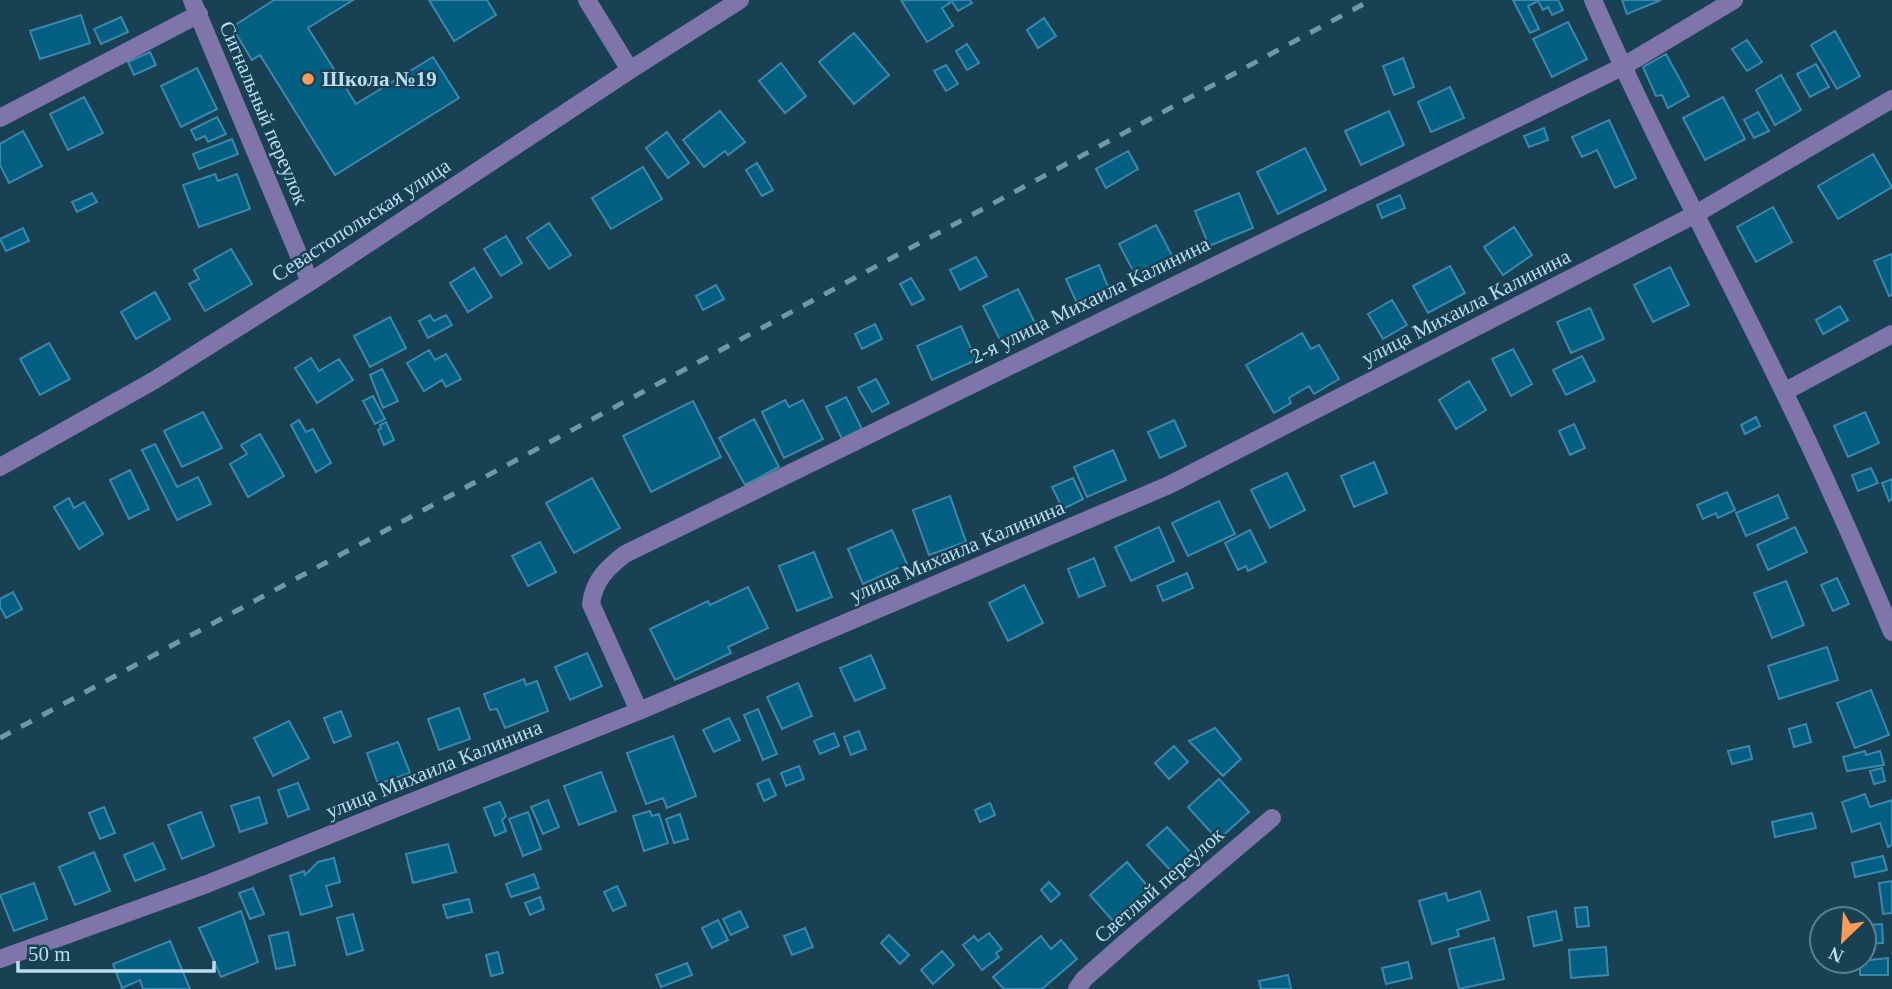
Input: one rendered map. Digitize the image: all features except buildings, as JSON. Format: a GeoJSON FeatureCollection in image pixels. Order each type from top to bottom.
{"type":"FeatureCollection","features":[{"type":"Feature","properties":{"kind":"street"},"geometry":{"type":"LineString","coordinates":[[587,0],[630,70]]}},
{"type":"Feature","properties":{"kind":"street","name":"Севастопольская улица"},"geometry":{"type":"LineString","coordinates":[[0,467],[153,381],[310,282],[740,0]]}},
{"type":"Feature","properties":{"kind":"street"},"geometry":{"type":"LineString","coordinates":[[1592,0],[1694,215],[1784,392],[1886,603],[1892,632]]}},
{"type":"Feature","properties":{"kind":"street","name":"2-я улица Михаила Калинина"},"geometry":{"type":"LineString","coordinates":[[639,711],[591,604],[593,591],[600,577],[625,554],[1447,150],[1622,67],[1734,0]]}},
{"type":"Feature","properties":{"kind":"street"},"geometry":{"type":"LineString","coordinates":[[0,118],[196,7]]}},
{"type":"Feature","properties":{"kind":"street","name":"Сигнальный переулок"},"geometry":{"type":"LineString","coordinates":[[196,7],[310,282]]}},
{"type":"Feature","properties":{"kind":"street","name":"улица Михаила Калинина"},"geometry":{"type":"LineString","coordinates":[[0,959],[207,884],[639,711],[1169,485],[1694,215],[1892,99]]}},
{"type":"Feature","properties":{"kind":"street"},"geometry":{"type":"LineString","coordinates":[[1784,392],[1892,334]]}},
{"type":"Feature","properties":{"kind":"street","name":"Светлый переулок"},"geometry":{"type":"LineString","coordinates":[[1077,989],[1084,979],[1128,940],[1272,818]]}},
{"type":"Feature","properties":{"kind":"railway"},"geometry":{"type":"LineString","coordinates":[[0,738],[1371,0]]}},
{"type":"Feature","properties":{"kind":"place","name":"Школа №19"},"geometry":{"type":"Point","coordinates":[308,79]}}]}
